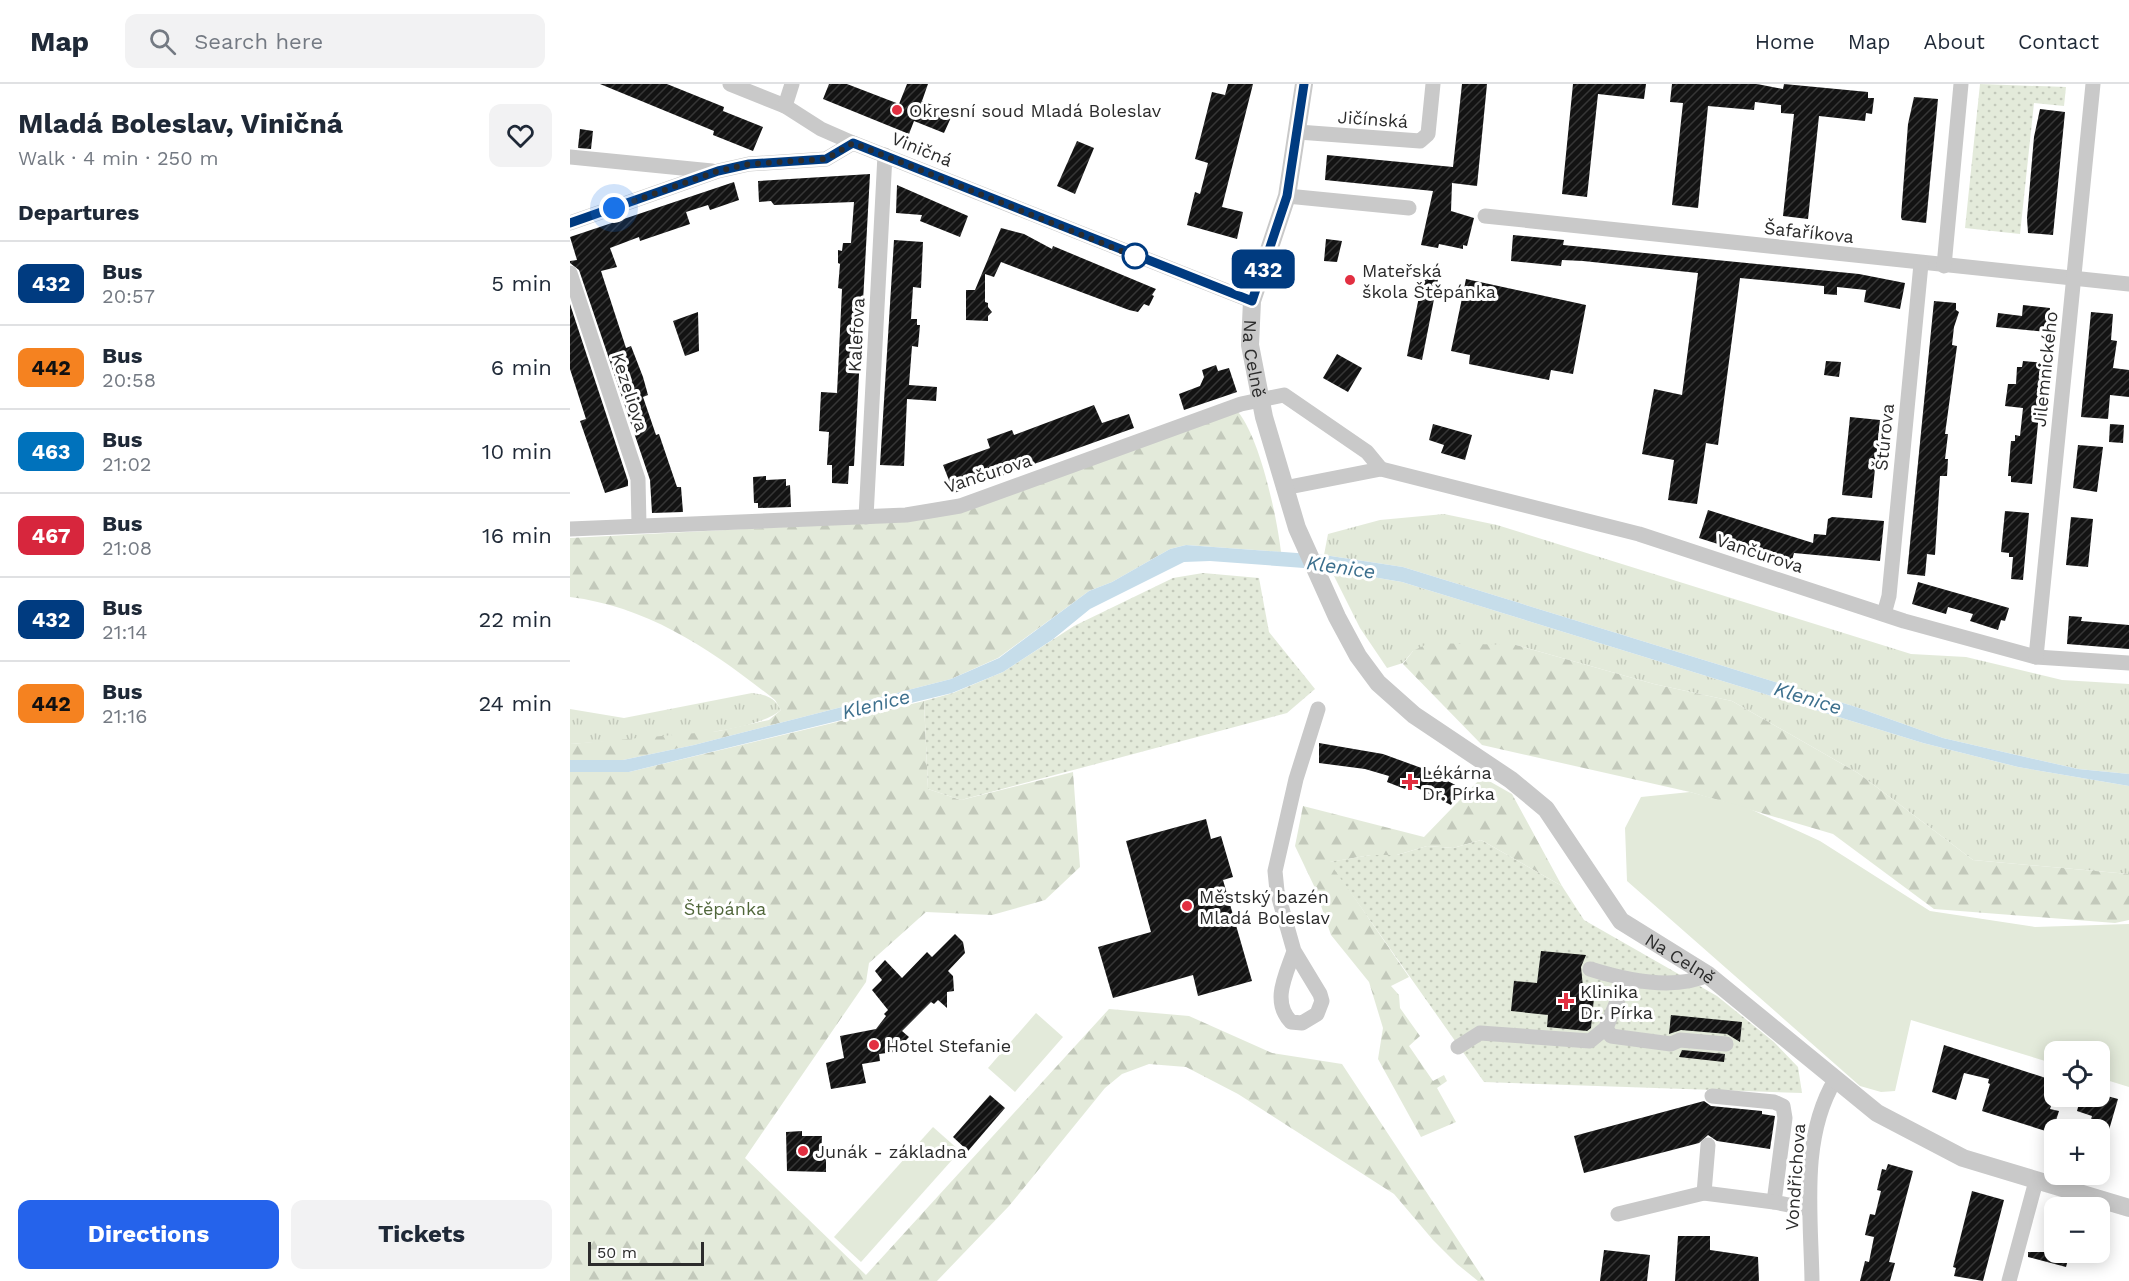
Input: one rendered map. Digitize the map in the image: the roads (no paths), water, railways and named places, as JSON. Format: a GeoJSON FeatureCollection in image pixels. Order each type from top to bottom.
{"type":"FeatureCollection","features":[{"type":"Feature","properties":{"kind":"street","name":"Viničná"},"geometry":{"type":"LineString","coordinates":[[730,84],[762,90],[821,129],[853,143],[1252,301]]}},
{"type":"Feature","properties":{"kind":"street"},"geometry":{"type":"LineString","coordinates":[[785,106],[792,84]]}},
{"type":"Feature","properties":{"kind":"street","name":"Na Celně"},"geometry":{"type":"LineString","coordinates":[[1304,84],[1299,132],[1287,196],[1252,301],[1250,345],[1260,399],[1297,528],[1358,656],[1378,683],[1414,715],[1511,780],[1546,809],[1621,921],[1708,975],[1877,1113],[1963,1158],[2129,1208]]}},
{"type":"Feature","properties":{"kind":"street","name":"Jičínská"},"geometry":{"type":"LineString","coordinates":[[1299,132],[1420,141],[1428,134],[1433,84]]}},
{"type":"Feature","properties":{"kind":"street"},"geometry":{"type":"LineString","coordinates":[[1944,266],[1961,84]]}},
{"type":"Feature","properties":{"kind":"street","name":"Jilemnického"},"geometry":{"type":"LineString","coordinates":[[2036,657],[2093,84]]}},
{"type":"Feature","properties":{"kind":"street"},"geometry":{"type":"LineString","coordinates":[[570,223],[718,171],[749,164],[826,159],[853,143]]}},
{"type":"Feature","properties":{"kind":"street","name":"Kalefova"},"geometry":{"type":"LineString","coordinates":[[866,517],[885,155]]}},
{"type":"Feature","properties":{"kind":"street"},"geometry":{"type":"LineString","coordinates":[[570,157],[718,171]]}},
{"type":"Feature","properties":{"kind":"street"},"geometry":{"type":"LineString","coordinates":[[1287,196],[1409,208]]}},
{"type":"Feature","properties":{"kind":"street","name":"Šafaříkova"},"geometry":{"type":"LineString","coordinates":[[1485,216],[1921,264],[2129,284]]}},
{"type":"Feature","properties":{"kind":"street","name":"Štúrova"},"geometry":{"type":"LineString","coordinates":[[1884,614],[1889,596],[1921,264]]}},
{"type":"Feature","properties":{"kind":"street","name":"Kezeliova"},"geometry":{"type":"LineString","coordinates":[[570,273],[639,479],[639,525]]}},
{"type":"Feature","properties":{"kind":"street","name":"Vančurova"},"geometry":{"type":"LineString","coordinates":[[570,529],[906,515],[960,506],[1260,399],[1284,395],[1367,452],[1381,469]]}},
{"type":"Feature","properties":{"kind":"street","name":"Vančurova"},"geometry":{"type":"LineString","coordinates":[[1284,488],[1381,469],[1639,534],[1884,614],[2036,657],[2129,663]]}},
{"type":"Feature","properties":{"kind":"street"},"geometry":{"type":"LineString","coordinates":[[1294,951],[1277,891],[1275,870],[1296,779],[1318,709]]}},
{"type":"Feature","properties":{"kind":"street"},"geometry":{"type":"LineString","coordinates":[[1590,969],[1626,980],[1693,982],[1708,975]]}},
{"type":"Feature","properties":{"kind":"street"},"geometry":{"type":"LineString","coordinates":[[1458,1047],[1480,1033],[1590,1041],[1606,1028],[1626,980]]}},
{"type":"Feature","properties":{"kind":"street"},"geometry":{"type":"LineString","coordinates":[[1606,1028],[1611,1035],[1671,1044],[1680,1040],[1725,1044]]}},
{"type":"Feature","properties":{"kind":"street","name":"Vondřichova"},"geometry":{"type":"LineString","coordinates":[[1812,1281],[1809,1209],[1814,1135],[1829,1090],[1835,1080]]}},
{"type":"Feature","properties":{"kind":"street"},"geometry":{"type":"LineString","coordinates":[[1712,1096],[1774,1102],[1783,1106],[1785,1118],[1774,1202]]}},
{"type":"Feature","properties":{"kind":"street"},"geometry":{"type":"LineString","coordinates":[[1704,1193],[1708,1145]]}},
{"type":"Feature","properties":{"kind":"street"},"geometry":{"type":"LineString","coordinates":[[2009,1281],[2036,1181]]}},
{"type":"Feature","properties":{"kind":"street"},"geometry":{"type":"LineString","coordinates":[[1618,1214],[1704,1193],[1809,1209]]}},
{"type":"Feature","properties":{"kind":"water","name":"Klenice"},"geometry":{"type":"Polygon","coordinates":[[[1186,545],[1324,555],[1403,567],[1856,707],[1943,738],[2078,769],[2129,774],[2129,786],[2018,767],[1923,743],[1402,582],[1331,570],[1210,561],[1184,562],[1090,609],[1052,640],[1003,672],[952,693],[629,772],[570,772],[570,760],[623,760],[694,745],[951,679],[999,658],[1089,591],[1112,582],[1170,549],[1186,545]]]}},
{"type":"Feature","properties":{"kind":"place","name":"Okresní soud Mladá Boleslav"},"geometry":{"type":"Point","coordinates":[897,110]}},
{"type":"Feature","properties":{"kind":"place","name":"Mateřská škola Štěpánka"},"geometry":{"type":"Point","coordinates":[1350,280]}},
{"type":"Feature","properties":{"kind":"place","name":"Lékárna Dr. Pírka"},"geometry":{"type":"Point","coordinates":[1410,782]}},
{"type":"Feature","properties":{"kind":"place","name":"Městský bazén Mladá Boleslav"},"geometry":{"type":"Point","coordinates":[1187,906]}},
{"type":"Feature","properties":{"kind":"place","name":"Klinika Dr. Pírka"},"geometry":{"type":"Point","coordinates":[1566,1001]}},
{"type":"Feature","properties":{"kind":"place","name":"Hotel Stefanie"},"geometry":{"type":"Point","coordinates":[874,1045]}},
{"type":"Feature","properties":{"kind":"place","name":"Junák - základna"},"geometry":{"type":"Point","coordinates":[803,1151]}},
{"type":"Feature","properties":{"kind":"park label","name":"Štěpánka"},"geometry":{"type":"Point","coordinates":[725,908]}}]}
